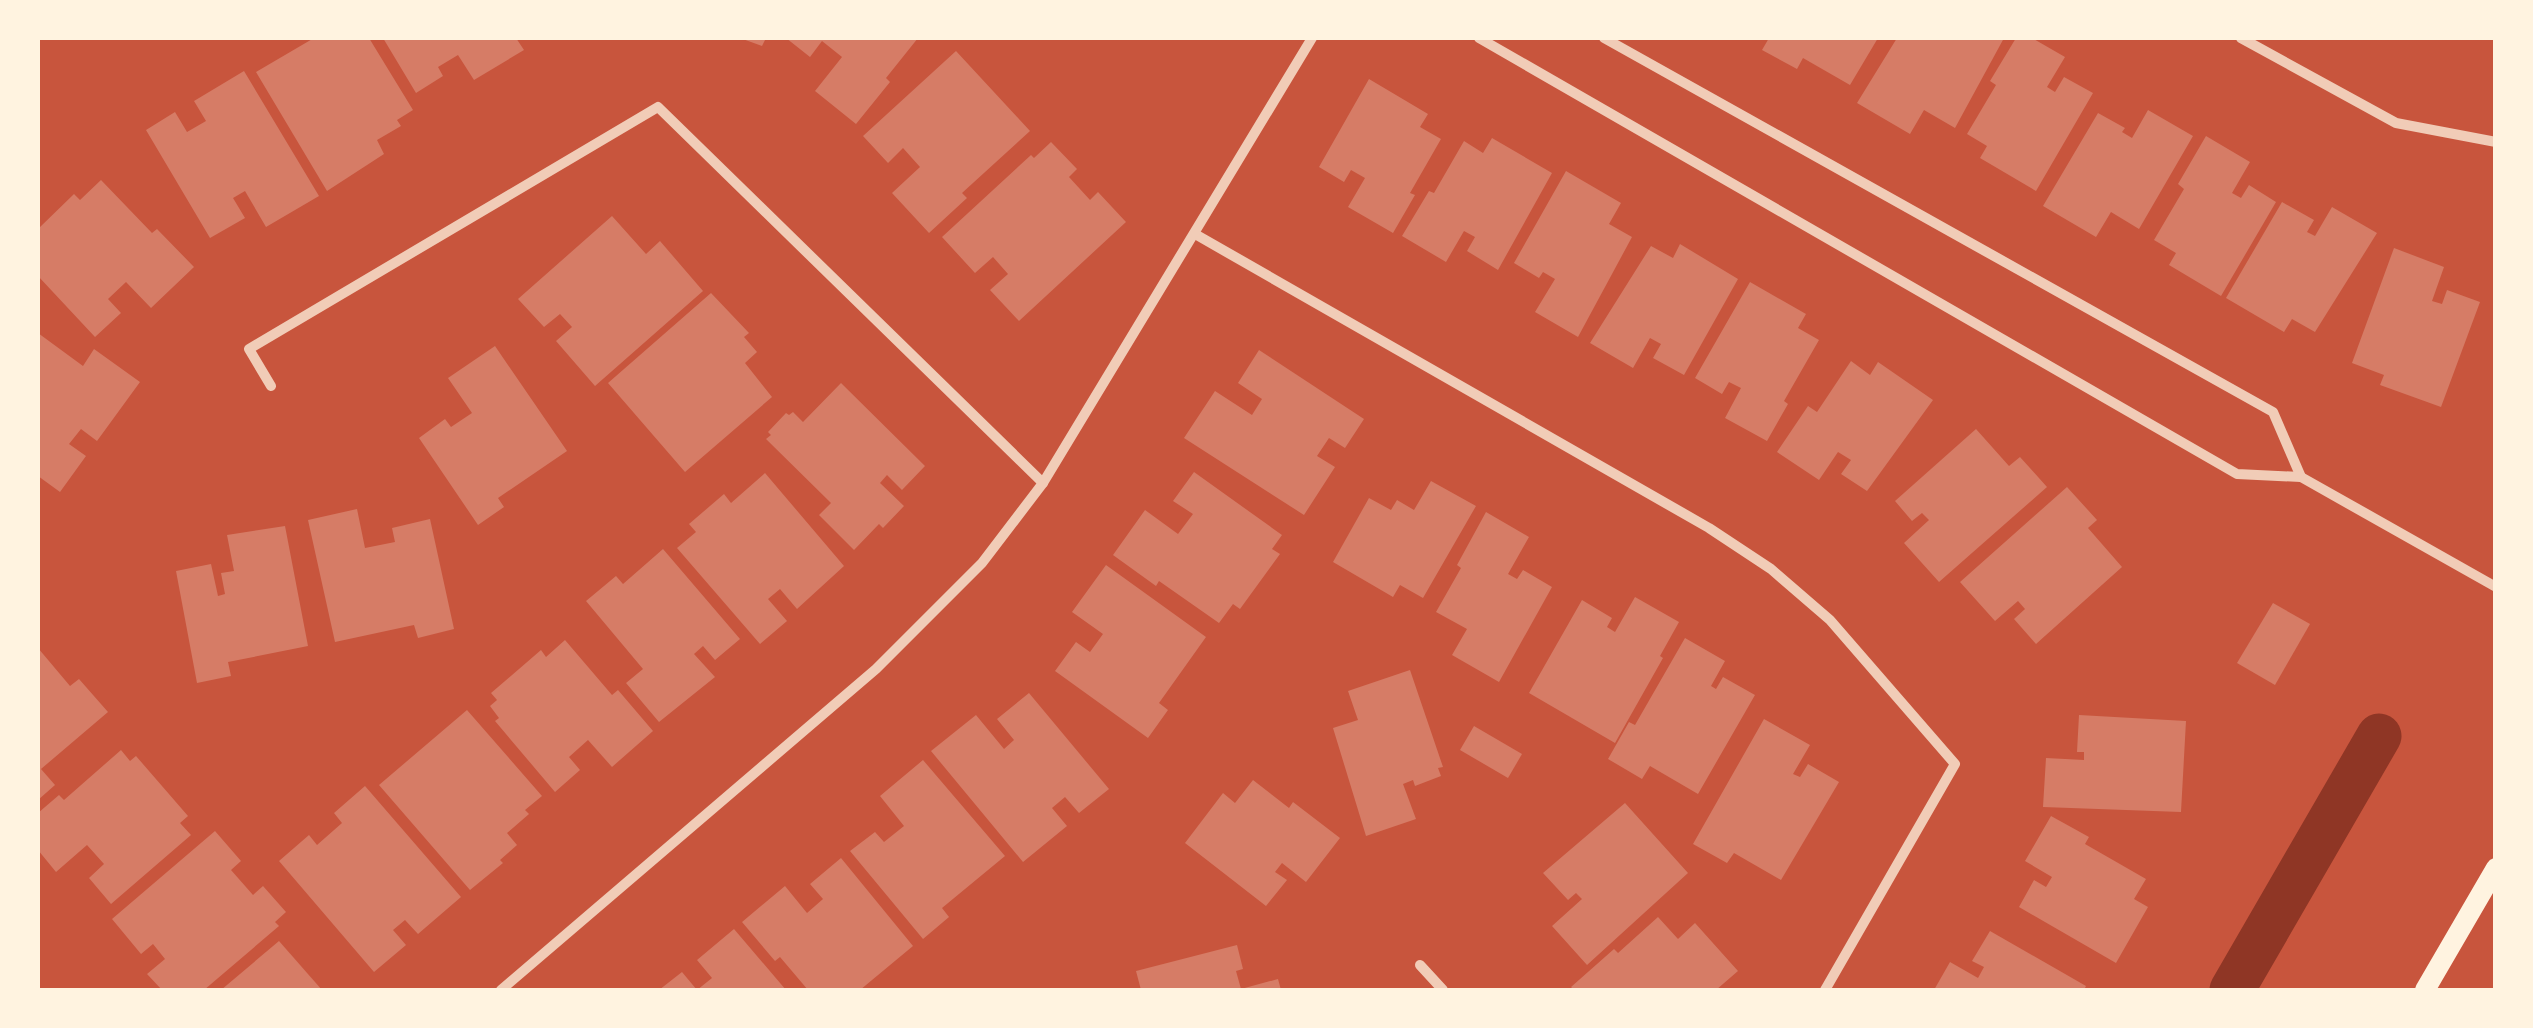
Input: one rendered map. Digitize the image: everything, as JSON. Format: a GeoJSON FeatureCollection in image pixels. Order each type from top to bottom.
{"type":"FeatureCollection","features":[{"type":"Feature","properties":{"kind":"main road"},"geometry":{"type":"LineString","coordinates":[[2425,990],[2496,868]]}},
{"type":"Feature","properties":{"kind":"street"},"geometry":{"type":"LineString","coordinates":[[501,990],[914,634],[982,563],[1043,484],[1312,38]]}},
{"type":"Feature","properties":{"kind":"street"},"geometry":{"type":"LineString","coordinates":[[1479,38],[2236,474],[2301,478],[2496,586]]}},
{"type":"Feature","properties":{"kind":"street"},"geometry":{"type":"LineString","coordinates":[[1604,38],[2273,412],[2301,478]]}},
{"type":"Feature","properties":{"kind":"street"},"geometry":{"type":"LineString","coordinates":[[2241,38],[2396,124],[2496,142]]}},
{"type":"Feature","properties":{"kind":"street"},"geometry":{"type":"LineString","coordinates":[[271,386],[250,348],[658,107],[1043,484]]}},
{"type":"Feature","properties":{"kind":"street"},"geometry":{"type":"LineString","coordinates":[[1195,234],[1709,528],[1772,569],[1830,620],[1955,764],[1826,990]]}},
{"type":"Feature","properties":{"kind":"street"},"geometry":{"type":"LineString","coordinates":[[1420,965],[1442,990]]}},
{"type":"Feature","properties":{"kind":"building"},"geometry":{"type":"Polygon","coordinates":[[[314,38],[369,38],[413,110],[397,120],[401,126],[377,140],[384,154],[327,191],[256,72],[314,38]]]}},
{"type":"Feature","properties":{"kind":"building"},"geometry":{"type":"Polygon","coordinates":[[[383,38],[516,38],[524,50],[474,80],[458,55],[438,67],[443,76],[416,93],[383,38]]]}},
{"type":"Feature","properties":{"kind":"building"},"geometry":{"type":"Polygon","coordinates":[[[740,38],[766,38],[762,46],[740,38]]]}},
{"type":"Feature","properties":{"kind":"building"},"geometry":{"type":"Polygon","coordinates":[[[786,38],[918,38],[886,78],[890,82],[856,124],[815,91],[842,57],[822,41],[810,57],[786,38]]]}},
{"type":"Feature","properties":{"kind":"building"},"geometry":{"type":"Polygon","coordinates":[[[1769,38],[1878,38],[1850,85],[1803,58],[1797,69],[1762,50],[1769,38]]]}},
{"type":"Feature","properties":{"kind":"building"},"geometry":{"type":"Polygon","coordinates":[[[1897,38],[2004,38],[1955,128],[1924,110],[1910,134],[1857,103],[1897,38]]]}},
{"type":"Feature","properties":{"kind":"building"},"geometry":{"type":"Polygon","coordinates":[[[2016,38],[2032,38],[2065,57],[2047,87],[2055,92],[2064,77],[2093,93],[2036,191],[1980,158],[1987,146],[1967,134],[1996,85],[1990,81],[2016,38]]]}},
{"type":"Feature","properties":{"kind":"building"},"geometry":{"type":"Polygon","coordinates":[[[956,51],[1030,131],[962,193],[967,198],[929,233],[892,193],[920,167],[903,148],[888,163],[863,136],[956,51]]]}},
{"type":"Feature","properties":{"kind":"building"},"geometry":{"type":"Polygon","coordinates":[[[244,71],[319,196],[266,227],[245,191],[233,198],[245,218],[210,238],[146,130],[175,112],[187,132],[206,121],[194,101],[244,71]]]}},
{"type":"Feature","properties":{"kind":"building"},"geometry":{"type":"Polygon","coordinates":[[[1369,79],[1428,114],[1420,127],[1441,139],[1410,193],[1415,195],[1393,233],[1348,207],[1365,178],[1351,170],[1344,182],[1319,167],[1369,79]]]}},
{"type":"Feature","properties":{"kind":"building"},"geometry":{"type":"Polygon","coordinates":[[[2148,110],[2193,136],[2139,229],[2111,212],[2096,237],[2043,206],[2098,113],[2125,128],[2122,132],[2132,138],[2148,110]]]}},
{"type":"Feature","properties":{"kind":"building"},"geometry":{"type":"Polygon","coordinates":[[[2206,136],[2250,162],[2232,193],[2241,198],[2249,185],[2276,202],[2221,296],[2169,265],[2176,253],[2154,240],[2184,189],[2178,184],[2206,136]]]}},
{"type":"Feature","properties":{"kind":"building"},"geometry":{"type":"Polygon","coordinates":[[[1492,138],[1552,173],[1498,270],[1467,251],[1475,237],[1464,231],[1446,262],[1402,236],[1429,191],[1434,193],[1464,141],[1483,153],[1492,138]]]}},
{"type":"Feature","properties":{"kind":"building"},"geometry":{"type":"Polygon","coordinates":[[[1051,142],[1077,169],[1069,177],[1090,200],[1098,192],[1126,222],[1019,321],[990,290],[1008,274],[993,257],[975,273],[942,237],[1031,155],[1034,158],[1051,142]]]}},
{"type":"Feature","properties":{"kind":"building"},"geometry":{"type":"Polygon","coordinates":[[[1566,171],[1621,203],[1609,224],[1632,237],[1578,337],[1535,312],[1555,279],[1543,272],[1539,278],[1514,263],[1566,171]]]}},
{"type":"Feature","properties":{"kind":"building"},"geometry":{"type":"Polygon","coordinates":[[[101,180],[152,233],[157,229],[194,267],[151,308],[126,282],[108,299],[121,313],[95,337],[38,276],[38,229],[74,194],[80,200],[101,180]]]}},
{"type":"Feature","properties":{"kind":"building"},"geometry":{"type":"Polygon","coordinates":[[[2282,202],[2314,220],[2307,232],[2315,236],[2332,207],[2377,233],[2315,332],[2292,319],[2284,332],[2226,298],[2282,202]]]}},
{"type":"Feature","properties":{"kind":"building"},"geometry":{"type":"Polygon","coordinates":[[[612,216],[646,254],[660,241],[703,291],[595,386],[556,341],[572,327],[560,314],[544,327],[518,299],[612,216]]]}},
{"type":"Feature","properties":{"kind":"building"},"geometry":{"type":"Polygon","coordinates":[[[1680,244],[1738,279],[1684,375],[1653,358],[1661,344],[1650,338],[1633,368],[1590,343],[1651,246],[1673,258],[1680,244]]]}},
{"type":"Feature","properties":{"kind":"building"},"geometry":{"type":"Polygon","coordinates":[[[2394,248],[2444,267],[2432,301],[2442,304],[2447,290],[2480,302],[2441,407],[2380,385],[2384,375],[2352,363],[2394,248]]]}},
{"type":"Feature","properties":{"kind":"building"},"geometry":{"type":"Polygon","coordinates":[[[1750,282],[1806,314],[1798,328],[1819,340],[1784,401],[1788,404],[1767,441],[1725,418],[1741,388],[1729,382],[1722,394],[1695,378],[1750,282]]]}},
{"type":"Feature","properties":{"kind":"building"},"geometry":{"type":"Polygon","coordinates":[[[711,293],[749,333],[744,337],[757,352],[745,363],[772,397],[685,472],[608,383],[711,293]]]}},
{"type":"Feature","properties":{"kind":"building"},"geometry":{"type":"Polygon","coordinates":[[[38,333],[83,366],[94,349],[140,382],[97,441],[81,429],[69,444],[86,456],[60,492],[38,476],[38,333]]]}},
{"type":"Feature","properties":{"kind":"building"},"geometry":{"type":"Polygon","coordinates":[[[495,346],[567,451],[498,498],[504,507],[478,525],[419,438],[445,419],[451,427],[472,413],[448,378],[495,346]]]}},
{"type":"Feature","properties":{"kind":"building"},"geometry":{"type":"Polygon","coordinates":[[[1259,350],[1364,419],[1345,448],[1329,438],[1317,456],[1335,467],[1304,515],[1184,438],[1215,391],[1252,415],[1262,399],[1238,383],[1259,350]]]}},
{"type":"Feature","properties":{"kind":"building"},"geometry":{"type":"Polygon","coordinates":[[[1851,361],[1870,375],[1878,362],[1933,400],[1867,491],[1841,474],[1851,460],[1838,452],[1819,480],[1777,452],[1808,406],[1817,412],[1851,361]]]}},
{"type":"Feature","properties":{"kind":"building"},"geometry":{"type":"Polygon","coordinates":[[[841,383],[925,466],[902,490],[887,475],[880,483],[904,506],[883,528],[879,524],[854,550],[819,515],[831,503],[766,439],[786,413],[793,412],[803,422],[841,383]]]}},
{"type":"Feature","properties":{"kind":"building"},"geometry":{"type":"Polygon","coordinates":[[[1976,429],[2009,466],[2020,457],[2047,487],[1939,582],[1904,543],[1929,520],[1922,513],[1912,521],[1895,501],[1976,429]]]}},
{"type":"Feature","properties":{"kind":"building"},"geometry":{"type":"Polygon","coordinates":[[[1194,472],[1282,535],[1272,549],[1280,554],[1240,609],[1233,604],[1219,623],[1113,555],[1145,510],[1178,534],[1193,514],[1173,501],[1194,472]]]}},
{"type":"Feature","properties":{"kind":"building"},"geometry":{"type":"Polygon","coordinates":[[[765,473],[844,566],[797,609],[780,589],[768,599],[787,621],[760,644],[677,548],[696,532],[689,524],[724,494],[731,503],[765,473]]]}},
{"type":"Feature","properties":{"kind":"building"},"geometry":{"type":"Polygon","coordinates":[[[1431,481],[1476,506],[1423,598],[1400,585],[1393,597],[1333,562],[1369,498],[1391,510],[1397,500],[1414,510],[1431,481]]]}},
{"type":"Feature","properties":{"kind":"building"},"geometry":{"type":"Polygon","coordinates":[[[2067,487],[2097,520],[2088,528],[2122,567],[2036,644],[2014,619],[2025,609],[2018,601],[1995,621],[1960,582],[2067,487]]]}},
{"type":"Feature","properties":{"kind":"building"},"geometry":{"type":"Polygon","coordinates":[[[357,509],[365,548],[395,542],[392,528],[430,519],[454,629],[418,638],[414,625],[335,642],[308,520],[357,509]]]}},
{"type":"Feature","properties":{"kind":"building"},"geometry":{"type":"Polygon","coordinates":[[[1486,512],[1529,537],[1508,574],[1517,579],[1523,570],[1552,587],[1499,682],[1452,655],[1467,629],[1436,612],[1486,512]]]}},
{"type":"Feature","properties":{"kind":"building"},"geometry":{"type":"Polygon","coordinates":[[[285,526],[308,646],[228,662],[231,676],[197,683],[176,571],[211,564],[218,596],[225,594],[221,573],[234,571],[227,535],[285,526]]]}},
{"type":"Feature","properties":{"kind":"building"},"geometry":{"type":"Polygon","coordinates":[[[663,549],[740,639],[715,660],[703,646],[694,654],[715,677],[659,722],[626,683],[643,669],[586,601],[616,576],[623,584],[663,549]]]}},
{"type":"Feature","properties":{"kind":"building"},"geometry":{"type":"Polygon","coordinates":[[[1106,565],[1206,637],[1159,703],[1168,710],[1148,738],[1055,671],[1076,642],[1090,652],[1103,634],[1072,612],[1106,565]]]}},
{"type":"Feature","properties":{"kind":"building"},"geometry":{"type":"Polygon","coordinates":[[[1635,597],[1679,622],[1615,743],[1529,693],[1582,600],[1612,618],[1607,627],[1615,632],[1635,597]]]}},
{"type":"Feature","properties":{"kind":"building"},"geometry":{"type":"Polygon","coordinates":[[[2273,603],[2310,624],[2275,685],[2237,663],[2273,603]]]}},
{"type":"Feature","properties":{"kind":"building"},"geometry":{"type":"Polygon","coordinates":[[[1685,638],[1725,661],[1711,686],[1716,689],[1723,677],[1755,695],[1698,794],[1650,766],[1642,779],[1608,759],[1629,722],[1635,725],[1685,638]]]}},
{"type":"Feature","properties":{"kind":"building"},"geometry":{"type":"Polygon","coordinates":[[[565,640],[612,695],[618,690],[653,731],[612,767],[588,740],[569,757],[580,770],[555,792],[495,721],[499,718],[490,706],[497,700],[491,693],[541,650],[546,657],[565,640]]]}},
{"type":"Feature","properties":{"kind":"building"},"geometry":{"type":"Polygon","coordinates":[[[38,648],[70,686],[79,679],[108,712],[41,769],[55,785],[38,800],[38,648]]]}},
{"type":"Feature","properties":{"kind":"building"},"geometry":{"type":"Polygon","coordinates":[[[1410,670],[1443,767],[1438,768],[1441,776],[1415,786],[1413,780],[1403,784],[1416,819],[1366,836],[1333,728],[1358,720],[1348,691],[1410,670]]]}},
{"type":"Feature","properties":{"kind":"building"},"geometry":{"type":"Polygon","coordinates":[[[1029,693],[1109,789],[1079,813],[1065,797],[1052,808],[1067,826],[1023,862],[931,751],[976,715],[1004,749],[1014,740],[997,719],[1029,693]]]}},
{"type":"Feature","properties":{"kind":"building"},"geometry":{"type":"Polygon","coordinates":[[[467,710],[542,796],[507,833],[517,845],[500,860],[503,863],[470,890],[379,785],[467,710]]]}},
{"type":"Feature","properties":{"kind":"building"},"geometry":{"type":"Polygon","coordinates":[[[2079,715],[2186,721],[2181,812],[2043,807],[2046,758],[2084,760],[2084,752],[2077,752],[2079,715]]]}},
{"type":"Feature","properties":{"kind":"building"},"geometry":{"type":"Polygon","coordinates":[[[1764,719],[1810,745],[1793,774],[1800,777],[1808,764],[1839,782],[1781,880],[1734,853],[1727,863],[1693,844],[1764,719]]]}},
{"type":"Feature","properties":{"kind":"building"},"geometry":{"type":"Polygon","coordinates":[[[1474,726],[1522,754],[1508,778],[1460,750],[1474,726]]]}},
{"type":"Feature","properties":{"kind":"building"},"geometry":{"type":"Polygon","coordinates":[[[121,750],[130,761],[136,756],[188,816],[180,823],[191,835],[111,904],[89,878],[104,864],[87,845],[56,872],[38,850],[38,813],[59,795],[64,800],[121,750]]]}},
{"type":"Feature","properties":{"kind":"building"},"geometry":{"type":"Polygon","coordinates":[[[923,760],[1005,856],[942,908],[949,917],[923,939],[850,851],[875,832],[884,842],[904,826],[880,796],[923,760]]]}},
{"type":"Feature","properties":{"kind":"building"},"geometry":{"type":"Polygon","coordinates":[[[1253,780],[1289,808],[1293,802],[1340,838],[1306,882],[1282,863],[1275,872],[1287,880],[1266,906],[1185,843],[1223,793],[1235,803],[1253,780]]]}},
{"type":"Feature","properties":{"kind":"building"},"geometry":{"type":"Polygon","coordinates":[[[365,786],[461,897],[418,934],[405,920],[393,930],[406,945],[374,972],[279,861],[309,835],[317,845],[342,823],[334,813],[365,786]]]}},
{"type":"Feature","properties":{"kind":"building"},"geometry":{"type":"Polygon","coordinates":[[[1625,803],[1688,873],[1587,965],[1552,926],[1582,899],[1576,893],[1568,900],[1543,873],[1625,803]]]}},
{"type":"Feature","properties":{"kind":"building"},"geometry":{"type":"Polygon","coordinates":[[[2051,816],[2089,837],[2085,844],[2146,879],[2134,899],[2148,907],[2116,963],[2019,907],[2034,880],[2046,887],[2052,877],[2025,861],[2051,816]]]}},
{"type":"Feature","properties":{"kind":"building"},"geometry":{"type":"Polygon","coordinates":[[[215,831],[241,861],[231,870],[253,895],[263,886],[286,912],[275,922],[279,926],[204,990],[162,990],[147,974],[165,959],[153,944],[141,954],[112,919],[215,831]]]}},
{"type":"Feature","properties":{"kind":"building"},"geometry":{"type":"Polygon","coordinates":[[[841,858],[913,946],[860,990],[808,990],[780,957],[775,961],[742,922],[785,886],[807,913],[823,899],[810,884],[841,858]]]}},
{"type":"Feature","properties":{"kind":"building"},"geometry":{"type":"Polygon","coordinates":[[[1658,917],[1678,939],[1695,923],[1738,971],[1716,990],[1571,987],[1614,949],[1618,953],[1658,917]]]}},
{"type":"Feature","properties":{"kind":"building"},"geometry":{"type":"Polygon","coordinates":[[[734,929],[786,990],[697,990],[712,978],[697,960],[734,929]]]}},
{"type":"Feature","properties":{"kind":"building"},"geometry":{"type":"Polygon","coordinates":[[[1990,931],[2086,986],[2084,990],[1934,990],[1950,962],[1978,978],[1984,967],[1972,961],[1990,931]]]}},
{"type":"Feature","properties":{"kind":"building"},"geometry":{"type":"Polygon","coordinates":[[[279,941],[322,990],[221,990],[279,941]]]}},
{"type":"Feature","properties":{"kind":"building"},"geometry":{"type":"Polygon","coordinates":[[[1237,945],[1243,969],[1236,971],[1241,989],[1278,979],[1281,990],[1141,990],[1136,971],[1237,945]]]}},
{"type":"Feature","properties":{"kind":"building"},"geometry":{"type":"Polygon","coordinates":[[[682,972],[697,990],[659,990],[682,972]]]}},
{"type":"Feature","properties":{"kind":"waterway"},"geometry":{"type":"LineString","coordinates":[[2232,990],[2379,736]]}}]}
